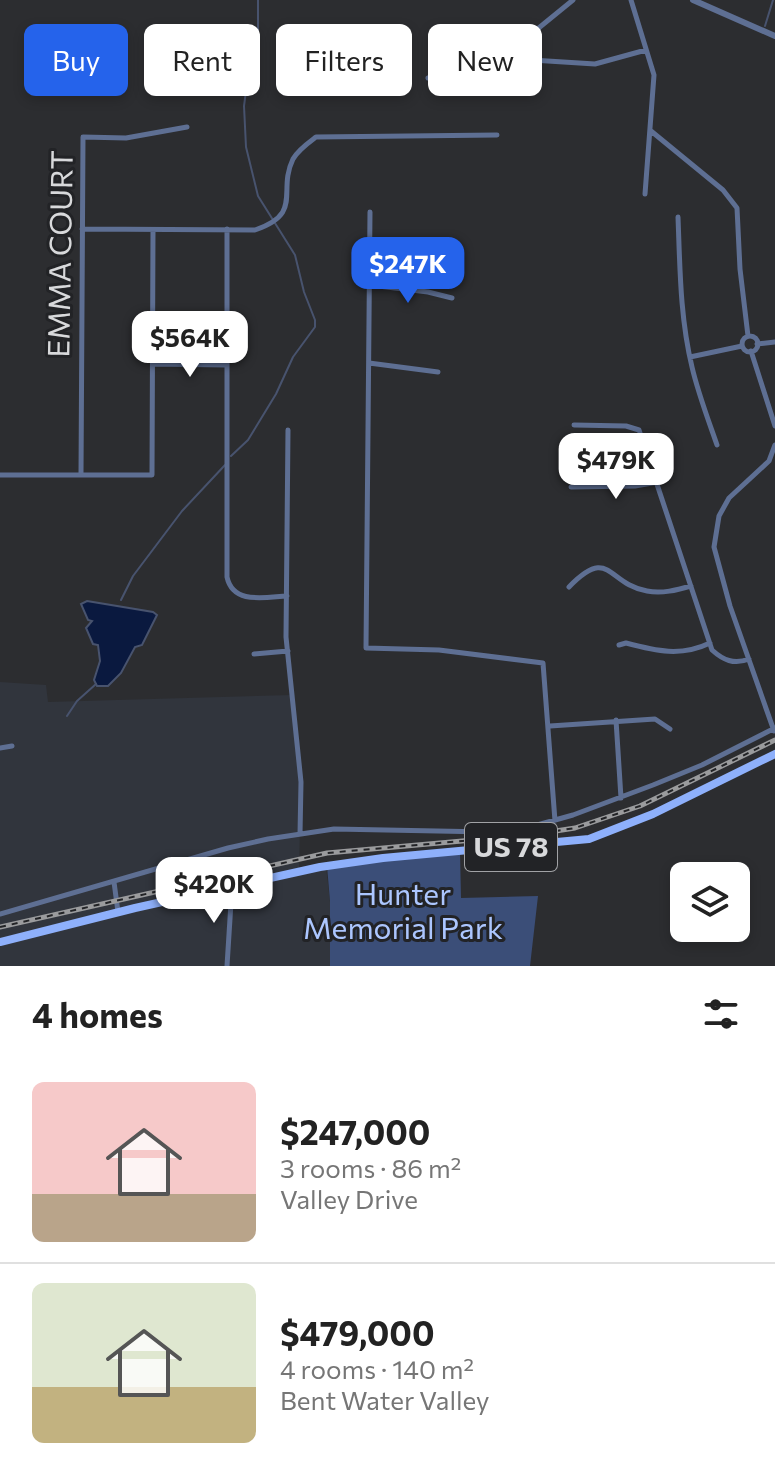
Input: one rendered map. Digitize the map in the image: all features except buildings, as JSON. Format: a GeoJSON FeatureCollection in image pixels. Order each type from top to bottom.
{"type":"FeatureCollection","features":[{"type":"Feature","properties":{"kind":"main road","name":"US 78"},"geometry":{"type":"LineString","coordinates":[[0,942],[320,867],[383,858],[589,839],[653,814],[775,754]]}},
{"type":"Feature","properties":{"kind":"street"},"geometry":{"type":"LineString","coordinates":[[542,25],[573,0]]}},
{"type":"Feature","properties":{"kind":"street"},"geometry":{"type":"LineString","coordinates":[[631,0],[654,75],[645,194]]}},
{"type":"Feature","properties":{"kind":"street"},"geometry":{"type":"LineString","coordinates":[[693,0],[775,36]]}},
{"type":"Feature","properties":{"kind":"street"},"geometry":{"type":"LineString","coordinates":[[542,61],[595,64],[646,50]]}},
{"type":"Feature","properties":{"kind":"street","name":"EMMA COURT"},"geometry":{"type":"LineString","coordinates":[[81,474],[83,137],[126,138],[187,127]]}},
{"type":"Feature","properties":{"kind":"street"},"geometry":{"type":"LineString","coordinates":[[651,131],[723,190],[737,208],[748,336]]}},
{"type":"Feature","properties":{"kind":"street"},"geometry":{"type":"LineString","coordinates":[[82,229],[255,230],[278,220],[289,199],[293,159],[316,137],[497,135]]}},
{"type":"Feature","properties":{"kind":"street"},"geometry":{"type":"LineString","coordinates":[[370,212],[366,648],[439,650],[543,663],[555,821]]}},
{"type":"Feature","properties":{"kind":"street"},"geometry":{"type":"LineString","coordinates":[[678,217],[679,278],[690,357],[717,445]]}},
{"type":"Feature","properties":{"kind":"street"},"geometry":{"type":"LineString","coordinates":[[227,229],[229,586],[235,594],[244,597],[287,596]]}},
{"type":"Feature","properties":{"kind":"street"},"geometry":{"type":"LineString","coordinates":[[0,475],[152,475],[153,230]]}},
{"type":"Feature","properties":{"kind":"street"},"geometry":{"type":"LineString","coordinates":[[370,285],[452,298]]}},
{"type":"Feature","properties":{"kind":"street"},"geometry":{"type":"LineString","coordinates":[[748,336],[755,338],[757,344]]}},
{"type":"Feature","properties":{"kind":"street"},"geometry":{"type":"LineString","coordinates":[[742,346],[742,341],[748,336]]}},
{"type":"Feature","properties":{"kind":"street"},"geometry":{"type":"LineString","coordinates":[[751,351],[757,344],[775,342]]}},
{"type":"Feature","properties":{"kind":"street"},"geometry":{"type":"LineString","coordinates":[[690,357],[742,346]]}},
{"type":"Feature","properties":{"kind":"street"},"geometry":{"type":"LineString","coordinates":[[742,346],[751,351]]}},
{"type":"Feature","properties":{"kind":"street"},"geometry":{"type":"LineString","coordinates":[[751,351],[775,426]]}},
{"type":"Feature","properties":{"kind":"street"},"geometry":{"type":"LineString","coordinates":[[369,363],[438,372]]}},
{"type":"Feature","properties":{"kind":"street"},"geometry":{"type":"LineString","coordinates":[[153,364],[227,365]]}},
{"type":"Feature","properties":{"kind":"street"},"geometry":{"type":"LineString","coordinates":[[574,425],[626,426],[639,430],[712,650],[731,662],[749,659]]}},
{"type":"Feature","properties":{"kind":"street"},"geometry":{"type":"LineString","coordinates":[[288,430],[288,651],[301,782],[300,834]]}},
{"type":"Feature","properties":{"kind":"street"},"geometry":{"type":"LineString","coordinates":[[0,914],[228,848],[300,834],[334,829],[489,832],[523,829],[621,798],[702,765],[774,730],[730,606],[714,547],[719,516],[729,498],[769,461],[775,445]]}},
{"type":"Feature","properties":{"kind":"street"},"geometry":{"type":"LineString","coordinates":[[769,461],[775,465]]}},
{"type":"Feature","properties":{"kind":"street"},"geometry":{"type":"LineString","coordinates":[[571,487],[635,486],[658,482]]}},
{"type":"Feature","properties":{"kind":"street"},"geometry":{"type":"LineString","coordinates":[[569,587],[592,567],[601,567],[647,592],[670,592],[691,586]]}},
{"type":"Feature","properties":{"kind":"street"},"geometry":{"type":"LineString","coordinates":[[619,645],[626,643],[673,653],[693,651],[710,643]]}},
{"type":"Feature","properties":{"kind":"street"},"geometry":{"type":"LineString","coordinates":[[254,654],[288,651]]}},
{"type":"Feature","properties":{"kind":"street"},"geometry":{"type":"LineString","coordinates":[[550,726],[655,719],[670,729]]}},
{"type":"Feature","properties":{"kind":"street"},"geometry":{"type":"LineString","coordinates":[[616,720],[621,798]]}},
{"type":"Feature","properties":{"kind":"street"},"geometry":{"type":"LineString","coordinates":[[0,748],[12,746]]}},
{"type":"Feature","properties":{"kind":"street"},"geometry":{"type":"LineString","coordinates":[[114,882],[118,912]]}},
{"type":"Feature","properties":{"kind":"street"},"geometry":{"type":"LineString","coordinates":[[227,966],[232,886]]}},
{"type":"Feature","properties":{"kind":"shaded area"},"geometry":{"type":"Polygon","coordinates":[[[87,601],[157,615],[142,645],[135,647],[121,673],[108,686],[97,686],[94,680],[100,661],[98,645],[93,644],[86,628],[92,621],[88,620],[81,604],[87,601]]]}},
{"type":"Feature","properties":{"kind":"shaded area"},"geometry":{"type":"Polygon","coordinates":[[[0,682],[46,685],[48,702],[292,695],[301,782],[299,871],[326,866],[330,902],[330,966],[0,966],[0,682]]]}},
{"type":"Feature","properties":{"kind":"green space","name":"Hunter Memorial Park"},"geometry":{"type":"Polygon","coordinates":[[[460,852],[461,898],[538,896],[530,966],[330,966],[327,866],[460,852]]]}},
{"type":"Feature","properties":{"kind":"waterway"},"geometry":{"type":"LineString","coordinates":[[231,456],[248,440],[276,394],[293,357],[315,327],[295,255],[258,196],[246,147],[244,106],[258,32],[258,0]]}},
{"type":"Feature","properties":{"kind":"waterway"},"geometry":{"type":"LineString","coordinates":[[765,26],[773,0]]}},
{"type":"Feature","properties":{"kind":"waterway"},"geometry":{"type":"LineString","coordinates":[[121,600],[133,576],[182,511],[225,465]]}},
{"type":"Feature","properties":{"kind":"waterway"},"geometry":{"type":"LineString","coordinates":[[67,716],[77,701],[96,684]]}},
{"type":"Feature","properties":{"kind":"railway"},"geometry":{"type":"LineString","coordinates":[[0,927],[327,853],[530,835],[575,828],[640,806],[775,740]]}}]}
